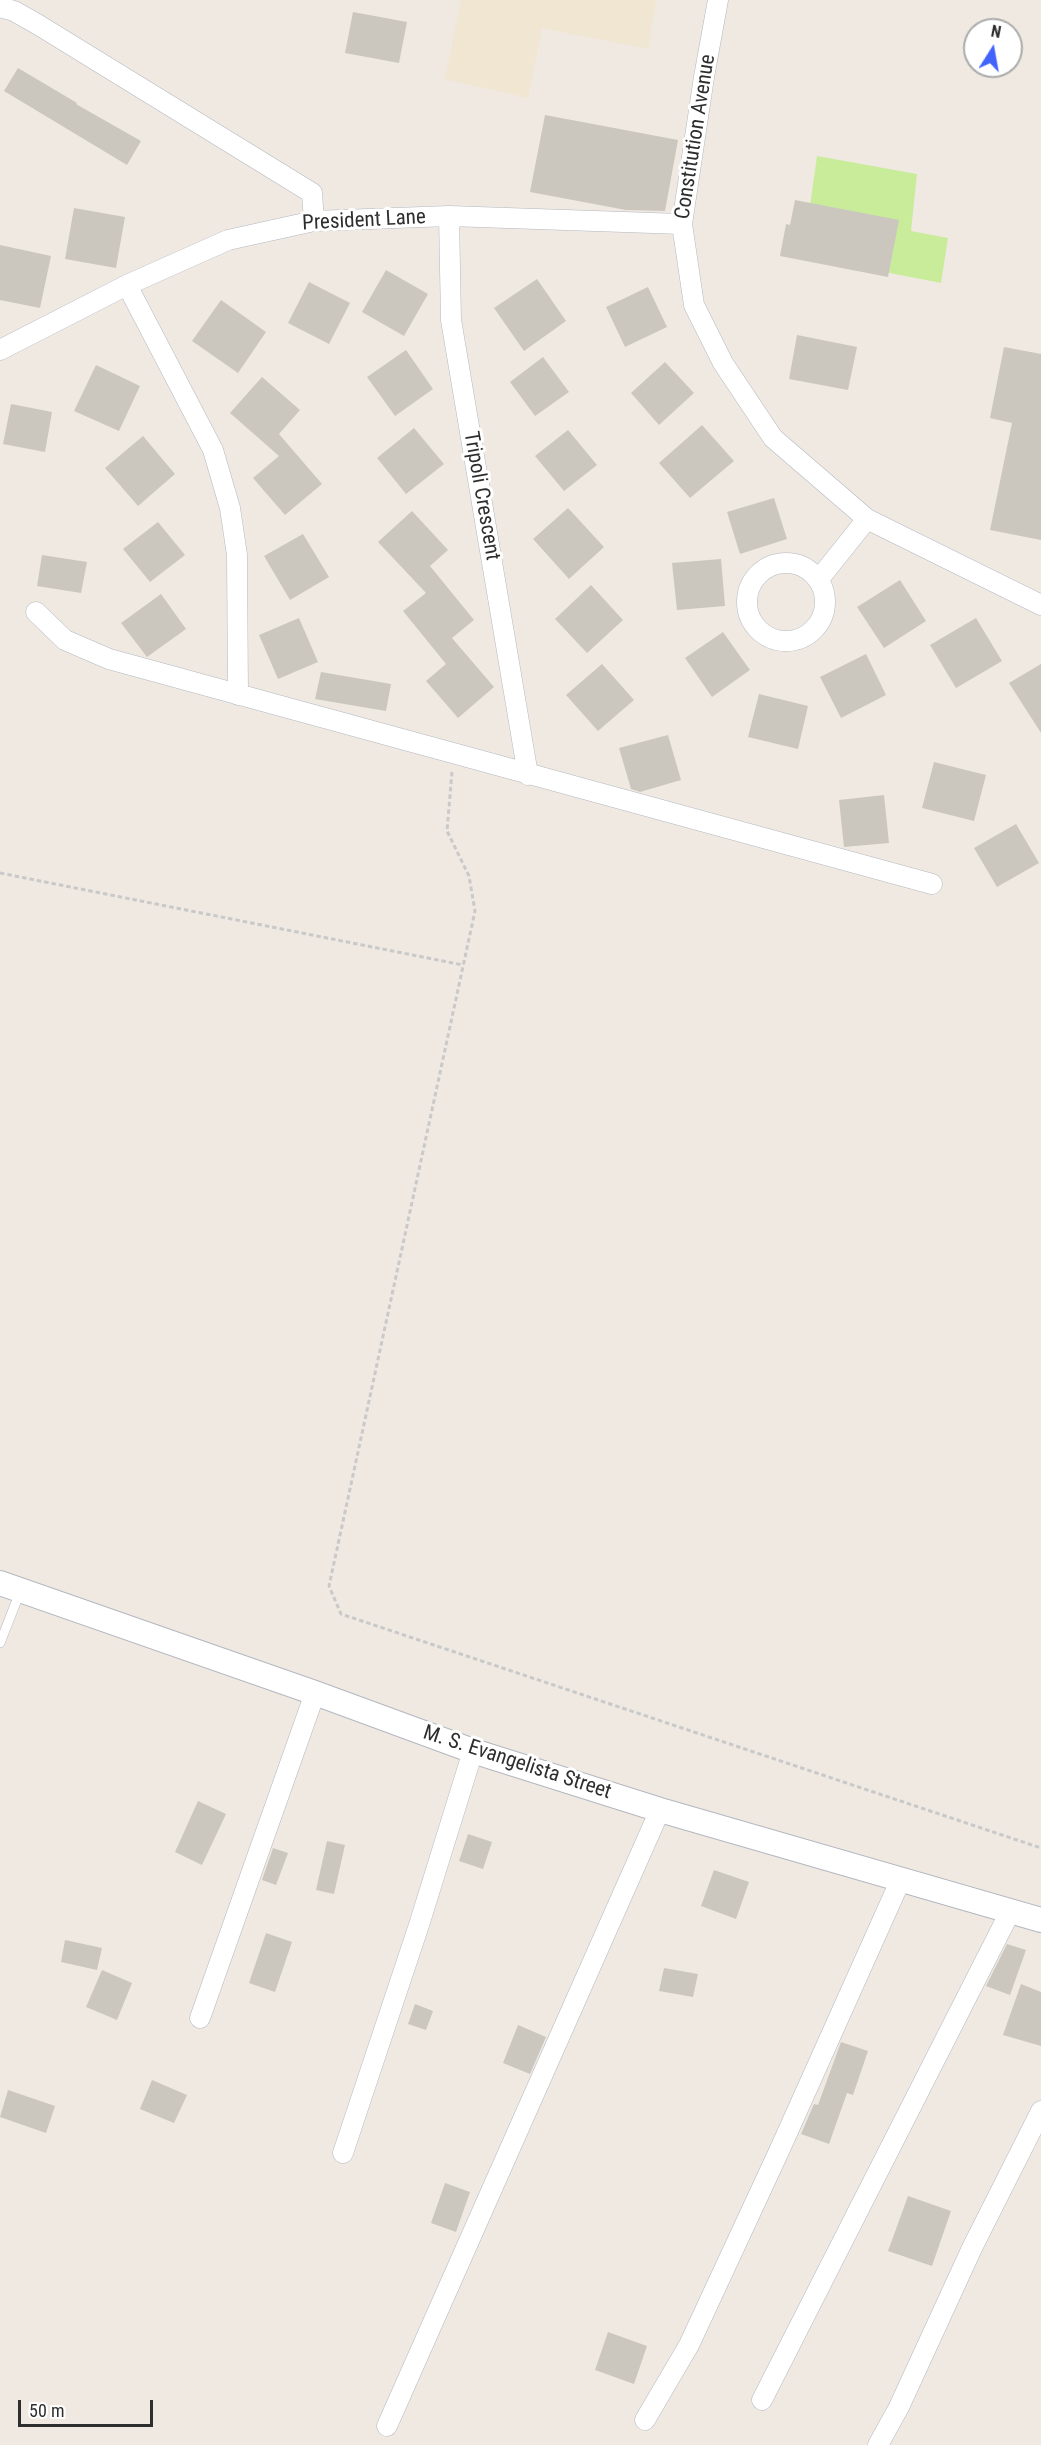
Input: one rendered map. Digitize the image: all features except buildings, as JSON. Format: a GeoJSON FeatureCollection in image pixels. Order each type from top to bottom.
{"type":"FeatureCollection","features":[{"type":"Feature","properties":{"kind":"street","name":"Constitution Avenue"},"geometry":{"type":"LineString","coordinates":[[718,0],[682,224],[694,305],[723,363],[773,438],[867,519],[1041,606]]}},
{"type":"Feature","properties":{"kind":"street"},"geometry":{"type":"LineString","coordinates":[[0,8],[14,11],[37,24],[312,193],[314,221]]}},
{"type":"Feature","properties":{"kind":"street","name":"President Lane"},"geometry":{"type":"LineString","coordinates":[[0,350],[127,285],[228,240],[314,221],[449,216],[682,224]]}},
{"type":"Feature","properties":{"kind":"street","name":"Tripoli Crescent"},"geometry":{"type":"LineString","coordinates":[[449,216],[451,320],[528,775]]}},
{"type":"Feature","properties":{"kind":"street"},"geometry":{"type":"LineString","coordinates":[[127,285],[213,450],[230,508],[237,555],[238,695]]}},
{"type":"Feature","properties":{"kind":"street"},"geometry":{"type":"LineString","coordinates":[[819,579],[867,519]]}},
{"type":"Feature","properties":{"kind":"street"},"geometry":{"type":"LineString","coordinates":[[783,562],[794,563],[804,566],[819,579],[825,591],[826,605],[823,618],[809,634],[790,641],[776,640],[764,634],[754,624],[748,612],[747,598],[750,585],[758,573],[783,562]]}},
{"type":"Feature","properties":{"kind":"street"},"geometry":{"type":"LineString","coordinates":[[36,612],[65,640],[109,659],[932,884]]}},
{"type":"Feature","properties":{"kind":"street","name":"M. S. Evangelista Street"},"geometry":{"type":"LineString","coordinates":[[10,1586],[473,1751],[660,1810],[1041,1920]]}},
{"type":"Feature","properties":{"kind":"street"},"geometry":{"type":"LineString","coordinates":[[200,2018],[315,1693]]}},
{"type":"Feature","properties":{"kind":"street"},"geometry":{"type":"LineString","coordinates":[[343,2152],[419,1925],[473,1751]]}},
{"type":"Feature","properties":{"kind":"street"},"geometry":{"type":"LineString","coordinates":[[387,2426],[660,1810]]}},
{"type":"Feature","properties":{"kind":"street"},"geometry":{"type":"LineString","coordinates":[[645,2420],[689,2345],[901,1879]]}},
{"type":"Feature","properties":{"kind":"street"},"geometry":{"type":"LineString","coordinates":[[762,2400],[1011,1910]]}},
{"type":"Feature","properties":{"kind":"street"},"geometry":{"type":"LineString","coordinates":[[878,2445],[899,2407],[972,2248],[1041,2111]]}},
{"type":"Feature","properties":{"kind":"lane"},"geometry":{"type":"LineString","coordinates":[[0,1643],[10,1586]]}},
{"type":"Feature","properties":{"kind":"path"},"geometry":{"type":"LineString","coordinates":[[454,755],[447,831],[469,876],[475,911],[329,1586],[341,1614],[1041,1848]]}},
{"type":"Feature","properties":{"kind":"path"},"geometry":{"type":"LineString","coordinates":[[0,873],[463,966]]}},
{"type":"Feature","properties":{"kind":"shaded area"},"geometry":{"type":"Polygon","coordinates":[[[461,0],[656,0],[648,49],[542,28],[528,98],[445,79],[461,0]]]}},
{"type":"Feature","properties":{"kind":"green space"},"geometry":{"type":"Polygon","coordinates":[[[817,156],[917,174],[911,231],[948,238],[941,283],[803,256],[817,156]]]}}]}
